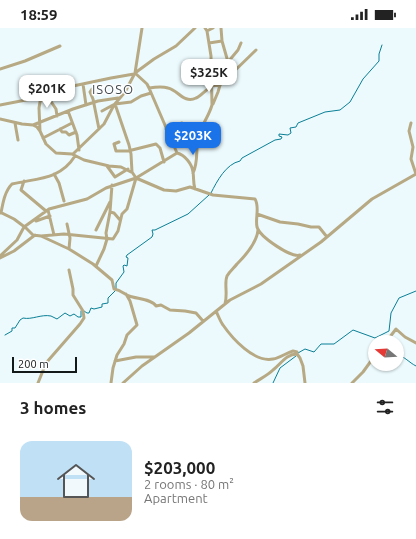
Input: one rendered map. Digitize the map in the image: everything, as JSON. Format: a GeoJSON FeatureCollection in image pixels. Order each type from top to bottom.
{"type":"FeatureCollection","features":[{"type":"Feature","properties":{"kind":"street"},"geometry":{"type":"LineString","coordinates":[[136,178],[127,209],[122,214],[115,238],[107,239],[94,236],[78,237],[70,235],[35,235],[11,217],[1,212],[5,196],[12,184],[40,179],[54,174],[68,166],[78,150],[104,124],[118,98],[125,92],[135,73],[142,28]]}},
{"type":"Feature","properties":{"kind":"street"},"geometry":{"type":"LineString","coordinates":[[40,98],[50,91],[135,73],[154,59],[176,46],[195,28]]}},
{"type":"Feature","properties":{"kind":"street"},"geometry":{"type":"LineString","coordinates":[[212,105],[211,60],[206,30],[213,28]]}},
{"type":"Feature","properties":{"kind":"street"},"geometry":{"type":"LineString","coordinates":[[221,28],[222,41],[228,62],[226,79]]}},
{"type":"Feature","properties":{"kind":"street"},"geometry":{"type":"LineString","coordinates":[[209,43],[222,41]]}},
{"type":"Feature","properties":{"kind":"street"},"geometry":{"type":"LineString","coordinates":[[228,62],[242,43]]}},
{"type":"Feature","properties":{"kind":"street"},"geometry":{"type":"LineString","coordinates":[[0,69],[25,61],[60,46]]}},
{"type":"Feature","properties":{"kind":"street"},"geometry":{"type":"LineString","coordinates":[[193,173],[196,167],[196,144],[199,133],[210,111],[220,85],[256,50]]}},
{"type":"Feature","properties":{"kind":"street"},"geometry":{"type":"LineString","coordinates":[[135,73],[147,84],[176,153],[182,155],[191,166],[195,189]]}},
{"type":"Feature","properties":{"kind":"street"},"geometry":{"type":"LineString","coordinates":[[83,84],[86,105]]}},
{"type":"Feature","properties":{"kind":"street"},"geometry":{"type":"LineString","coordinates":[[149,88],[168,88],[184,98],[191,100],[197,98],[211,86],[220,85]]}},
{"type":"Feature","properties":{"kind":"street"},"geometry":{"type":"LineString","coordinates":[[92,89],[90,92],[94,103],[99,128]]}},
{"type":"Feature","properties":{"kind":"street"},"geometry":{"type":"LineString","coordinates":[[102,111],[115,104],[131,102],[141,96],[151,93]]}},
{"type":"Feature","properties":{"kind":"street"},"geometry":{"type":"LineString","coordinates":[[40,98],[40,131]]}},
{"type":"Feature","properties":{"kind":"street"},"geometry":{"type":"LineString","coordinates":[[0,105],[40,98],[50,100],[56,109],[57,116]]}},
{"type":"Feature","properties":{"kind":"street"},"geometry":{"type":"LineString","coordinates":[[33,125],[86,105],[118,98]]}},
{"type":"Feature","properties":{"kind":"street"},"geometry":{"type":"LineString","coordinates":[[115,104],[130,150],[132,172]]}},
{"type":"Feature","properties":{"kind":"street"},"geometry":{"type":"LineString","coordinates":[[68,111],[76,132],[78,150]]}},
{"type":"Feature","properties":{"kind":"street"},"geometry":{"type":"LineString","coordinates":[[0,119],[37,127],[46,144],[58,154],[74,155],[84,160],[107,166],[128,169],[136,178],[154,187],[176,191],[187,188],[214,195],[253,198],[256,201],[257,235],[250,247],[226,278],[227,294],[225,304]]}},
{"type":"Feature","properties":{"kind":"street"},"geometry":{"type":"LineString","coordinates":[[15,123],[18,140]]}},
{"type":"Feature","properties":{"kind":"street"},"geometry":{"type":"LineString","coordinates":[[43,138],[72,123]]}},
{"type":"Feature","properties":{"kind":"street"},"geometry":{"type":"LineString","coordinates":[[166,129],[182,123],[187,126]]}},
{"type":"Feature","properties":{"kind":"street"},"geometry":{"type":"LineString","coordinates":[[123,383],[154,357],[189,333],[225,304],[264,282],[328,237],[372,199],[416,174],[411,159],[413,147],[409,131],[411,123]]}},
{"type":"Feature","properties":{"kind":"street"},"geometry":{"type":"LineString","coordinates":[[60,129],[62,132],[66,132],[69,135],[76,132]]}},
{"type":"Feature","properties":{"kind":"street"},"geometry":{"type":"LineString","coordinates":[[118,142],[114,144],[116,151],[130,150],[156,144],[160,148],[164,162]]}},
{"type":"Feature","properties":{"kind":"street"},"geometry":{"type":"LineString","coordinates":[[0,257],[17,240],[24,227],[47,210],[87,199],[112,185],[136,178],[164,162],[176,153]]}},
{"type":"Feature","properties":{"kind":"street"},"geometry":{"type":"LineString","coordinates":[[107,166],[115,177],[128,169]]}},
{"type":"Feature","properties":{"kind":"street"},"geometry":{"type":"LineString","coordinates":[[54,174],[64,202]]}},
{"type":"Feature","properties":{"kind":"street"},"geometry":{"type":"LineString","coordinates":[[25,181],[21,190],[47,210],[50,216],[54,235]]}},
{"type":"Feature","properties":{"kind":"street"},"geometry":{"type":"LineString","coordinates":[[96,266],[107,239],[106,233],[110,212],[112,185]]}},
{"type":"Feature","properties":{"kind":"street"},"geometry":{"type":"LineString","coordinates":[[96,230],[111,200]]}},
{"type":"Feature","properties":{"kind":"street"},"geometry":{"type":"LineString","coordinates":[[110,212],[114,213],[120,220]]}},
{"type":"Feature","properties":{"kind":"street"},"geometry":{"type":"LineString","coordinates":[[257,214],[289,223],[319,227],[328,237]]}},
{"type":"Feature","properties":{"kind":"street"},"geometry":{"type":"LineString","coordinates":[[36,221],[50,216]]}},
{"type":"Feature","properties":{"kind":"street"},"geometry":{"type":"LineString","coordinates":[[67,224],[70,235],[69,249]]}},
{"type":"Feature","properties":{"kind":"street"},"geometry":{"type":"LineString","coordinates":[[257,228],[260,233],[294,256],[302,255]]}},
{"type":"Feature","properties":{"kind":"street"},"geometry":{"type":"LineString","coordinates":[[0,257],[14,250],[35,235]]}},
{"type":"Feature","properties":{"kind":"street"},"geometry":{"type":"LineString","coordinates":[[41,236],[69,249],[96,266],[112,280],[114,290],[119,290],[126,294],[153,303],[156,306],[161,305],[170,310],[185,311],[197,314],[203,321]]}},
{"type":"Feature","properties":{"kind":"street"},"geometry":{"type":"LineString","coordinates":[[38,383],[46,363],[84,318],[84,311],[73,294],[69,270]]}},
{"type":"Feature","properties":{"kind":"street"},"geometry":{"type":"LineString","coordinates":[[111,383],[117,355],[126,341],[127,335],[137,325],[130,301],[126,294]]}},
{"type":"Feature","properties":{"kind":"street"},"geometry":{"type":"LineString","coordinates":[[216,311],[223,326],[240,345],[251,353],[269,359],[293,351],[297,352],[303,366],[305,383]]}},
{"type":"Feature","properties":{"kind":"street"},"geometry":{"type":"LineString","coordinates":[[391,335],[396,329],[403,335]]}},
{"type":"Feature","properties":{"kind":"street"},"geometry":{"type":"LineString","coordinates":[[404,336],[416,343]]}},
{"type":"Feature","properties":{"kind":"street"},"geometry":{"type":"LineString","coordinates":[[254,383],[274,370],[285,358],[297,354]]}},
{"type":"Feature","properties":{"kind":"street"},"geometry":{"type":"LineString","coordinates":[[115,361],[136,357],[154,357]]}},
{"type":"Feature","properties":{"kind":"street"},"geometry":{"type":"LineString","coordinates":[[352,383],[364,372],[368,366]]}},
{"type":"Feature","properties":{"kind":"waterway"},"geometry":{"type":"LineString","coordinates":[[211,193],[226,169],[240,161],[242,158],[275,140],[281,139],[282,137],[279,136],[279,134],[288,135],[291,133],[290,128],[296,127],[298,123],[325,112],[340,110],[350,102],[363,79],[379,61],[379,54],[382,45]]}},
{"type":"Feature","properties":{"kind":"waterway"},"geometry":{"type":"LineString","coordinates":[[84,311],[89,313],[91,308],[94,309],[102,307],[102,304],[108,303],[108,298],[116,290],[116,283],[124,272],[123,266],[127,266],[127,255],[152,237],[152,230],[155,230],[188,214],[209,195]]}},
{"type":"Feature","properties":{"kind":"waterway"},"geometry":{"type":"LineString","coordinates":[[298,353],[305,349],[314,352],[321,344],[334,344],[353,330],[375,338],[389,331],[391,313],[399,298],[416,291]]}},
{"type":"Feature","properties":{"kind":"waterway"},"geometry":{"type":"LineString","coordinates":[[5,335],[12,331],[12,328],[15,328],[23,318],[51,316],[57,319],[65,313],[70,316],[74,314],[81,317],[81,311]]}},
{"type":"Feature","properties":{"kind":"waterway"},"geometry":{"type":"LineString","coordinates":[[273,383],[280,368],[296,356]]}},
{"type":"Feature","properties":{"kind":"waterway"},"geometry":{"type":"LineString","coordinates":[[404,358],[416,366]]}},
{"type":"Feature","properties":{"kind":"district","name":"ISOSO"},"geometry":{"type":"Point","coordinates":[113,89]}}]}
